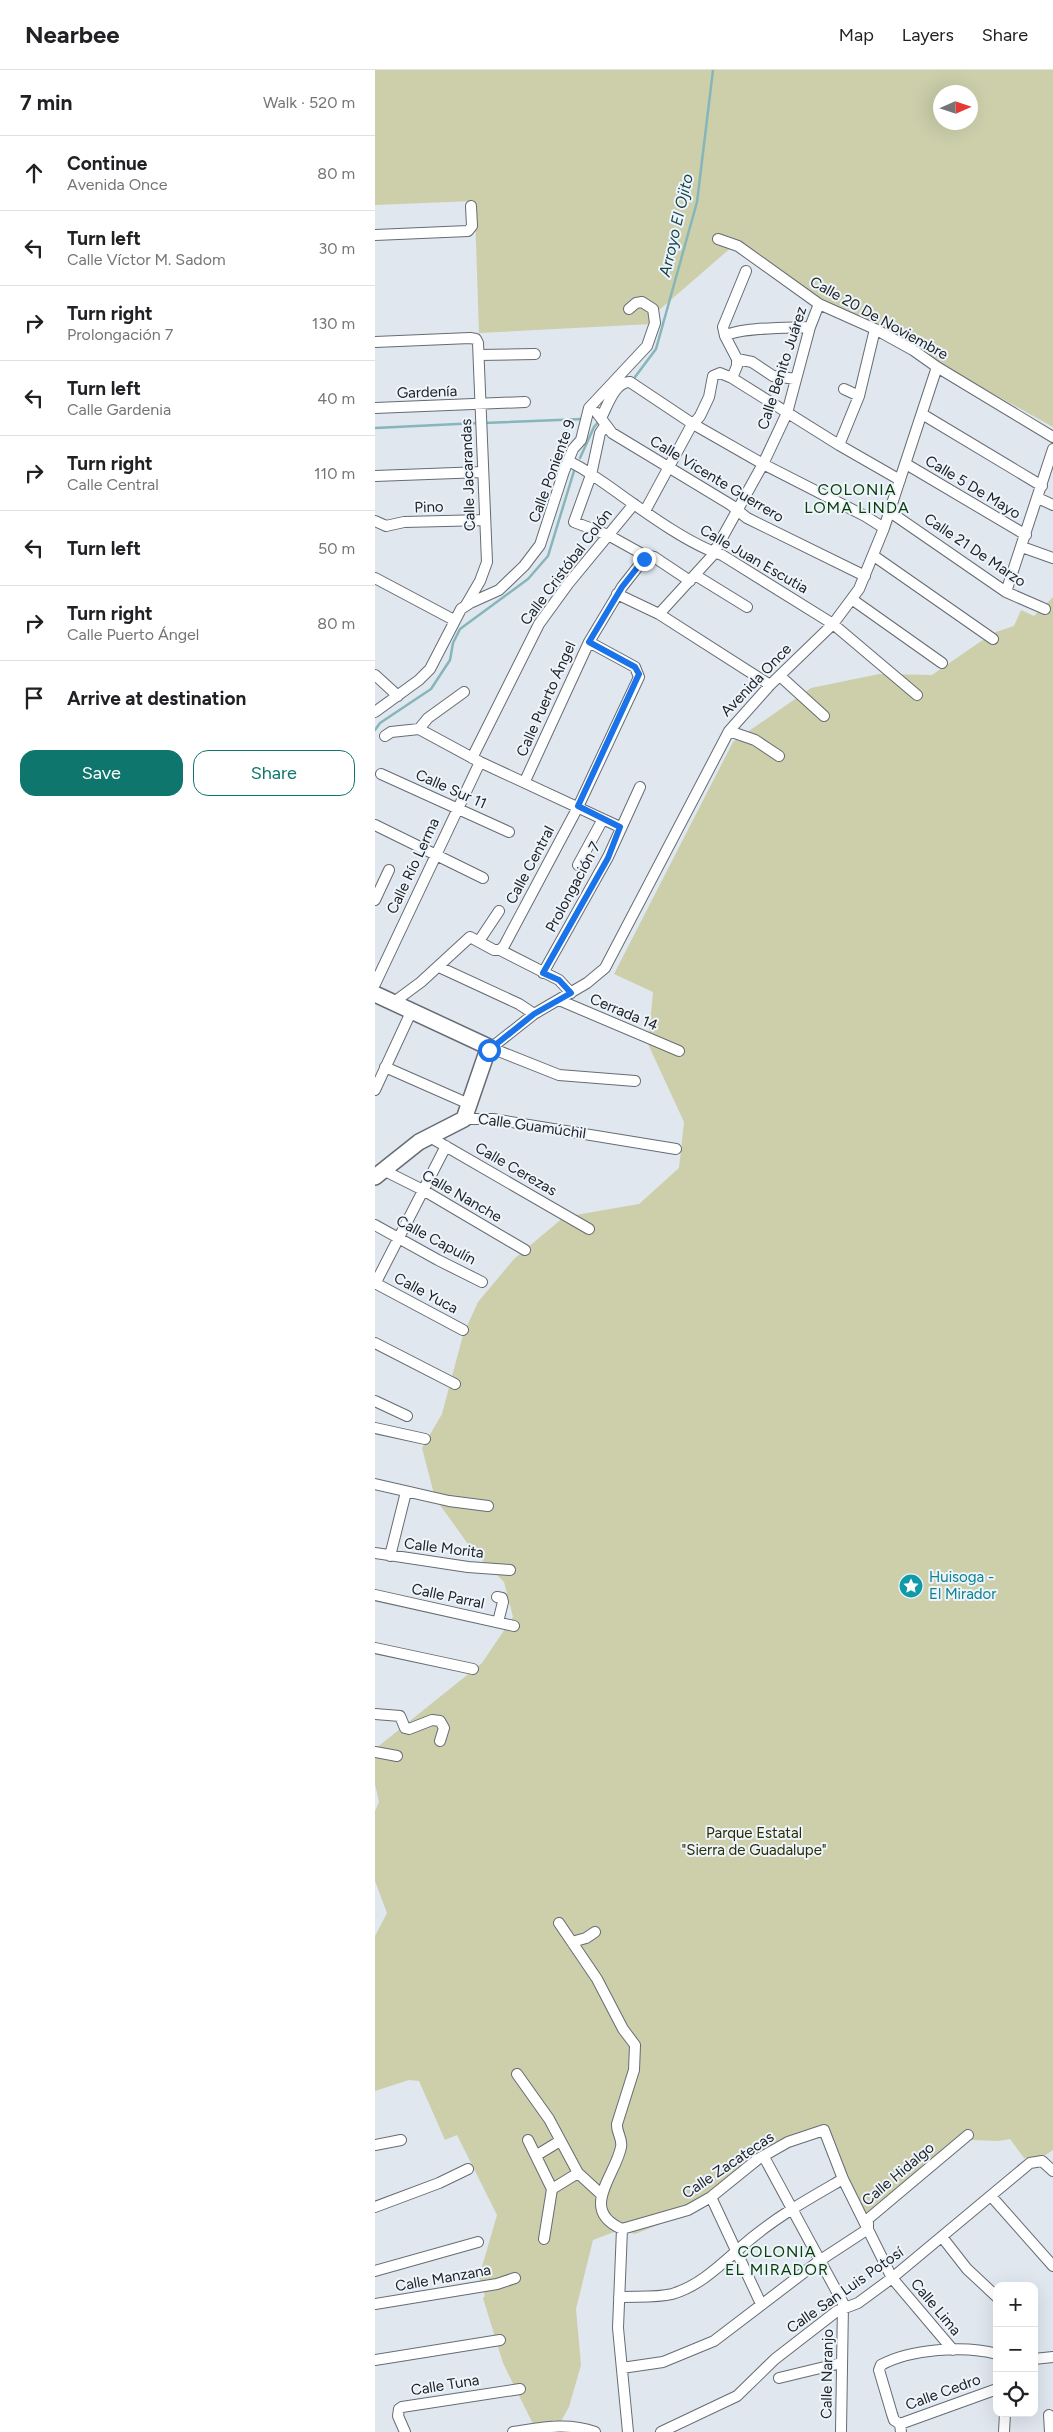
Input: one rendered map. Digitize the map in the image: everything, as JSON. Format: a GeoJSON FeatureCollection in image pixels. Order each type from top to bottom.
{"type":"FeatureCollection","features":[{"type":"Feature","properties":{"kind":"street"},"geometry":{"type":"LineString","coordinates":[[375,235],[470,230],[472,226],[471,206]]}},
{"type":"Feature","properties":{"kind":"street","name":"Calle 20 De Noviembre"},"geometry":{"type":"LineString","coordinates":[[718,238],[738,246],[819,304],[875,329],[913,350],[937,367],[1053,436]]}},
{"type":"Feature","properties":{"kind":"street"},"geometry":{"type":"LineString","coordinates":[[733,378],[737,366],[737,358],[725,336],[724,323],[746,271]]}},
{"type":"Feature","properties":{"kind":"street","name":"Calle Poniente 9"},"geometry":{"type":"LineString","coordinates":[[375,712],[398,696],[430,669],[454,620],[466,606],[499,590],[534,554],[543,538],[568,461],[573,449],[581,440],[589,408],[651,340],[655,323],[653,309],[643,302],[633,305],[629,309]]}},
{"type":"Feature","properties":{"kind":"street","name":"Calle Benito Juárez"},"geometry":{"type":"LineString","coordinates":[[659,614],[715,552],[763,464],[787,413],[809,327],[819,304]]}},
{"type":"Feature","properties":{"kind":"street"},"geometry":{"type":"LineString","coordinates":[[725,336],[733,332],[809,327]]}},
{"type":"Feature","properties":{"kind":"street"},"geometry":{"type":"LineString","coordinates":[[839,445],[859,396],[875,329]]}},
{"type":"Feature","properties":{"kind":"street","name":"Calle Jacarandas"},"geometry":{"type":"LineString","coordinates":[[375,342],[476,339],[479,354],[486,568],[466,606]]}},
{"type":"Feature","properties":{"kind":"street"},"geometry":{"type":"LineString","coordinates":[[479,354],[535,354]]}},
{"type":"Feature","properties":{"kind":"street"},"geometry":{"type":"LineString","coordinates":[[737,358],[752,362],[773,376],[796,379]]}},
{"type":"Feature","properties":{"kind":"street","name":"Avenida Once"},"geometry":{"type":"LineString","coordinates":[[491,1048],[534,1014],[598,975],[610,961],[729,731],[770,685],[833,624],[853,600],[874,556],[890,512],[937,367]]}},
{"type":"Feature","properties":{"kind":"street"},"geometry":{"type":"LineString","coordinates":[[645,511],[668,467],[693,424],[700,416],[709,397],[713,376],[720,373],[733,378],[839,445],[901,480]]}},
{"type":"Feature","properties":{"kind":"street"},"geometry":{"type":"LineString","coordinates":[[747,607],[655,557],[645,555],[608,535],[574,522],[591,475],[603,422],[617,388],[627,382],[693,424],[763,464],[865,516],[884,528]]}},
{"type":"Feature","properties":{"kind":"street"},"geometry":{"type":"LineString","coordinates":[[844,389],[859,396]]}},
{"type":"Feature","properties":{"kind":"street","name":"Gardenía"},"geometry":{"type":"LineString","coordinates":[[375,408],[525,402]]}},
{"type":"Feature","properties":{"kind":"street","name":"Calle Vicente Guerrero"},"geometry":{"type":"LineString","coordinates":[[589,408],[612,433],[747,518],[865,576]]}},
{"type":"Feature","properties":{"kind":"street"},"geometry":{"type":"LineString","coordinates":[[922,414],[1042,486]]}},
{"type":"Feature","properties":{"kind":"street"},"geometry":{"type":"LineString","coordinates":[[1006,592],[1053,452]]}},
{"type":"Feature","properties":{"kind":"street","name":"Calle Juan Escutia"},"geometry":{"type":"LineString","coordinates":[[568,461],[586,469],[591,475],[645,511],[833,624],[917,695]]}},
{"type":"Feature","properties":{"kind":"street","name":"Calle 5 De Mayo"},"geometry":{"type":"LineString","coordinates":[[906,464],[1026,536]]}},
{"type":"Feature","properties":{"kind":"street"},"geometry":{"type":"LineString","coordinates":[[375,476],[482,472]]}},
{"type":"Feature","properties":{"kind":"street"},"geometry":{"type":"LineString","coordinates":[[1038,498],[1053,504]]}},
{"type":"Feature","properties":{"kind":"street","name":"Calle Cristóbal Colón"},"geometry":{"type":"LineString","coordinates":[[476,760],[539,624],[634,504]]}},
{"type":"Feature","properties":{"kind":"street","name":"Calle 21 De Marzo"},"geometry":{"type":"LineString","coordinates":[[890,512],[1006,592],[1045,609]]}},
{"type":"Feature","properties":{"kind":"street","name":"Pino"},"geometry":{"type":"LineString","coordinates":[[375,521],[387,526],[403,522],[485,520]]}},
{"type":"Feature","properties":{"kind":"street"},"geometry":{"type":"LineString","coordinates":[[1022,547],[1053,558]]}},
{"type":"Feature","properties":{"kind":"street","name":"Calle Puerto Ángel"},"geometry":{"type":"LineString","coordinates":[[525,781],[589,642],[617,594],[644,559],[645,555]]}},
{"type":"Feature","properties":{"kind":"street"},"geometry":{"type":"LineString","coordinates":[[874,556],[993,639]]}},
{"type":"Feature","properties":{"kind":"street"},"geometry":{"type":"LineString","coordinates":[[375,578],[454,620]]}},
{"type":"Feature","properties":{"kind":"street"},"geometry":{"type":"LineString","coordinates":[[617,594],[659,614],[770,685]]}},
{"type":"Feature","properties":{"kind":"street"},"geometry":{"type":"LineString","coordinates":[[853,600],[942,663]]}},
{"type":"Feature","properties":{"kind":"street","name":"Calle Central"},"geometry":{"type":"LineString","coordinates":[[500,950],[504,946],[578,806],[639,677],[639,672],[635,667],[589,642]]}},
{"type":"Feature","properties":{"kind":"street"},"geometry":{"type":"LineString","coordinates":[[375,675],[398,696]]}},
{"type":"Feature","properties":{"kind":"street"},"geometry":{"type":"LineString","coordinates":[[779,676],[824,716]]}},
{"type":"Feature","properties":{"kind":"street"},"geometry":{"type":"LineString","coordinates":[[419,729],[428,718],[464,692]]}},
{"type":"Feature","properties":{"kind":"street"},"geometry":{"type":"LineString","coordinates":[[385,736],[391,732],[419,729],[476,760],[525,781],[620,827]]}},
{"type":"Feature","properties":{"kind":"street"},"geometry":{"type":"LineString","coordinates":[[729,731],[755,740],[779,756]]}},
{"type":"Feature","properties":{"kind":"street","name":"Calle Río Lerma"},"geometry":{"type":"LineString","coordinates":[[375,984],[456,809],[476,760]]}},
{"type":"Feature","properties":{"kind":"street","name":"Calle Sur 11"},"geometry":{"type":"LineString","coordinates":[[381,774],[509,832]]}},
{"type":"Feature","properties":{"kind":"street","name":"Prolongación 7"},"geometry":{"type":"LineString","coordinates":[[543,973],[608,858],[620,827],[640,787]]}},
{"type":"Feature","properties":{"kind":"street"},"geometry":{"type":"LineString","coordinates":[[578,865],[603,819]]}},
{"type":"Feature","properties":{"kind":"street"},"geometry":{"type":"LineString","coordinates":[[375,825],[483,878]]}},
{"type":"Feature","properties":{"kind":"street"},"geometry":{"type":"LineString","coordinates":[[375,900],[389,870]]}},
{"type":"Feature","properties":{"kind":"street"},"geometry":{"type":"LineString","coordinates":[[479,941],[499,911]]}},
{"type":"Feature","properties":{"kind":"street"},"geometry":{"type":"LineString","coordinates":[[394,1002],[439,967],[466,938],[470,937],[559,980],[571,993]]}},
{"type":"Feature","properties":{"kind":"street"},"geometry":{"type":"LineString","coordinates":[[439,967],[519,1004],[534,1014]]}},
{"type":"Feature","properties":{"kind":"street"},"geometry":{"type":"LineString","coordinates":[[375,994],[491,1048],[559,1075],[635,1081]]}},
{"type":"Feature","properties":{"kind":"street","name":"Cerrada 14"},"geometry":{"type":"LineString","coordinates":[[559,1000],[679,1051]]}},
{"type":"Feature","properties":{"kind":"street"},"geometry":{"type":"LineString","coordinates":[[375,1090],[412,1010]]}},
{"type":"Feature","properties":{"kind":"street"},"geometry":{"type":"LineString","coordinates":[[464,1119],[487,1052],[491,1048]]}},
{"type":"Feature","properties":{"kind":"street"},"geometry":{"type":"LineString","coordinates":[[385,1067],[469,1104]]}},
{"type":"Feature","properties":{"kind":"street","name":"Calle Guamúchil"},"geometry":{"type":"LineString","coordinates":[[379,1174],[428,1136],[464,1119],[493,1119],[676,1149]]}},
{"type":"Feature","properties":{"kind":"street","name":"Calle Cerezas"},"geometry":{"type":"LineString","coordinates":[[428,1136],[589,1229]]}},
{"type":"Feature","properties":{"kind":"street"},"geometry":{"type":"LineString","coordinates":[[375,1283],[446,1146]]}},
{"type":"Feature","properties":{"kind":"street","name":"Calle Nanche"},"geometry":{"type":"LineString","coordinates":[[379,1174],[423,1190],[525,1250]]}},
{"type":"Feature","properties":{"kind":"street","name":"Calle Capulín"},"geometry":{"type":"LineString","coordinates":[[375,1225],[482,1282]]}},
{"type":"Feature","properties":{"kind":"street","name":"Calle Yuca"},"geometry":{"type":"LineString","coordinates":[[375,1283],[463,1330]]}},
{"type":"Feature","properties":{"kind":"street"},"geometry":{"type":"LineString","coordinates":[[375,1343],[455,1384]]}},
{"type":"Feature","properties":{"kind":"street"},"geometry":{"type":"LineString","coordinates":[[375,1401],[407,1416]]}},
{"type":"Feature","properties":{"kind":"street"},"geometry":{"type":"LineString","coordinates":[[375,1428],[425,1440]]}},
{"type":"Feature","properties":{"kind":"street"},"geometry":{"type":"LineString","coordinates":[[375,1484],[406,1492],[488,1506]]}},
{"type":"Feature","properties":{"kind":"street"},"geometry":{"type":"LineString","coordinates":[[390,1556],[406,1492]]}},
{"type":"Feature","properties":{"kind":"street","name":"Calle Morita"},"geometry":{"type":"LineString","coordinates":[[375,1553],[468,1568],[510,1570]]}},
{"type":"Feature","properties":{"kind":"street","name":"Calle Parral"},"geometry":{"type":"LineString","coordinates":[[375,1595],[515,1626]]}},
{"type":"Feature","properties":{"kind":"street"},"geometry":{"type":"LineString","coordinates":[[497,1597],[502,1598],[503,1602],[498,1622]]}},
{"type":"Feature","properties":{"kind":"street"},"geometry":{"type":"LineString","coordinates":[[375,1648],[473,1669]]}},
{"type":"Feature","properties":{"kind":"street"},"geometry":{"type":"LineString","coordinates":[[375,1714],[400,1716],[405,1728],[409,1729],[432,1720],[440,1721],[444,1728],[440,1741]]}},
{"type":"Feature","properties":{"kind":"street"},"geometry":{"type":"LineString","coordinates":[[375,1752],[397,1756]]}},
{"type":"Feature","properties":{"kind":"street"},"geometry":{"type":"LineString","coordinates":[[559,1923],[597,1979],[623,2029],[635,2045],[636,2051],[634,2070],[617,2124],[622,2145],[602,2194],[601,2206],[611,2222],[622,2229],[618,2328],[628,2432]]}},
{"type":"Feature","properties":{"kind":"street"},"geometry":{"type":"LineString","coordinates":[[572,1942],[586,1938],[595,1932]]}},
{"type":"Feature","properties":{"kind":"street"},"geometry":{"type":"LineString","coordinates":[[517,2074],[549,2119],[578,2173],[592,2188],[602,2194]]}},
{"type":"Feature","properties":{"kind":"street","name":"Calle Zacatecas"},"geometry":{"type":"LineString","coordinates":[[622,2229],[688,2210],[711,2197],[753,2162],[789,2142],[823,2130]]}},
{"type":"Feature","properties":{"kind":"street","name":"Calle Lima"},"geometry":{"type":"LineString","coordinates":[[823,2130],[843,2179],[892,2278],[953,2350]]}},
{"type":"Feature","properties":{"kind":"street","name":"Calle Hidalgo"},"geometry":{"type":"LineString","coordinates":[[623,2368],[663,2362],[701,2348],[729,2330],[819,2261],[867,2229],[868,2218],[968,2135]]}},
{"type":"Feature","properties":{"kind":"street"},"geometry":{"type":"LineString","coordinates":[[375,2145],[401,2140]]}},
{"type":"Feature","properties":{"kind":"street"},"geometry":{"type":"LineString","coordinates":[[528,2140],[552,2189],[544,2239]]}},
{"type":"Feature","properties":{"kind":"street"},"geometry":{"type":"LineString","coordinates":[[537,2155],[560,2141]]}},
{"type":"Feature","properties":{"kind":"street","name":"Calle Naranjo"},"geometry":{"type":"LineString","coordinates":[[764,2157],[819,2261],[841,2298],[843,2307],[841,2432]]}},
{"type":"Feature","properties":{"kind":"street","name":"Calle San Luis Potosí"},"geometry":{"type":"LineString","coordinates":[[661,2432],[737,2396],[775,2359],[843,2307],[858,2303],[892,2278],[1030,2163],[1039,2160],[1053,2171]]}},
{"type":"Feature","properties":{"kind":"street"},"geometry":{"type":"LineString","coordinates":[[375,2207],[439,2183],[468,2169]]}},
{"type":"Feature","properties":{"kind":"street"},"geometry":{"type":"LineString","coordinates":[[552,2189],[578,2173]]}},
{"type":"Feature","properties":{"kind":"street"},"geometry":{"type":"LineString","coordinates":[[619,2297],[673,2293],[711,2272],[792,2208],[843,2179]]}},
{"type":"Feature","properties":{"kind":"street"},"geometry":{"type":"LineString","coordinates":[[991,2196],[1053,2266]]}},
{"type":"Feature","properties":{"kind":"street"},"geometry":{"type":"LineString","coordinates":[[711,2197],[735,2252],[761,2304]]}},
{"type":"Feature","properties":{"kind":"street"},"geometry":{"type":"LineString","coordinates":[[942,2237],[967,2269],[993,2292]]}},
{"type":"Feature","properties":{"kind":"street"},"geometry":{"type":"LineString","coordinates":[[375,2271],[478,2242]]}},
{"type":"Feature","properties":{"kind":"street","name":"Calle Manzana"},"geometry":{"type":"LineString","coordinates":[[375,2304],[497,2284],[515,2278]]}},
{"type":"Feature","properties":{"kind":"street"},"geometry":{"type":"LineString","coordinates":[[375,2360],[500,2340]]}},
{"type":"Feature","properties":{"kind":"street"},"geometry":{"type":"LineString","coordinates":[[901,2428],[894,2420],[879,2366],[920,2353],[973,2350],[993,2353]]}},
{"type":"Feature","properties":{"kind":"street"},"geometry":{"type":"LineString","coordinates":[[1038,2359],[1053,2357]]}},
{"type":"Feature","properties":{"kind":"street"},"geometry":{"type":"LineString","coordinates":[[779,2378],[841,2364]]}},
{"type":"Feature","properties":{"kind":"street","name":"Calle Tuna"},"geometry":{"type":"LineString","coordinates":[[405,2432],[398,2416],[399,2409],[402,2407],[520,2389]]}},
{"type":"Feature","properties":{"kind":"street","name":"Calle Cedro"},"geometry":{"type":"LineString","coordinates":[[901,2428],[993,2391]]}},
{"type":"Feature","properties":{"kind":"street"},"geometry":{"type":"LineString","coordinates":[[1049,2416],[1050,2432]]}},
{"type":"Feature","properties":{"kind":"street"},"geometry":{"type":"LineString","coordinates":[[1004,2432],[1005,2417]]}},
{"type":"Feature","properties":{"kind":"street"},"geometry":{"type":"LineString","coordinates":[[513,2432],[560,2425],[573,2426],[595,2432]]}},
{"type":"Feature","properties":{"kind":"green space"},"geometry":{"type":"Polygon","coordinates":[[[375,70],[1053,70],[1053,427],[942,365],[819,302],[733,246],[658,311],[651,324],[479,333],[473,201],[375,205],[375,70]]]}},
{"type":"Feature","properties":{"kind":"green space","name":"Parque Estatal \"Sierra de Guadalupe\""},"geometry":{"type":"Polygon","coordinates":[[[1053,597],[1053,2150],[1041,2158],[1024,2158],[1010,2139],[999,2141],[970,2140],[866,2217],[836,2151],[828,2139],[815,2138],[777,2153],[701,2208],[635,2234],[619,2230],[593,2240],[576,2309],[581,2365],[569,2407],[560,2423],[555,2420],[535,2428],[503,2363],[483,2298],[485,2296],[479,2277],[497,2215],[457,2135],[445,2140],[419,2081],[409,2080],[375,2091],[375,1936],[387,1913],[375,1881],[375,1811],[379,1802],[375,1784],[375,1749],[482,1663],[513,1617],[504,1582],[473,1551],[435,1498],[422,1448],[442,1414],[463,1335],[478,1302],[514,1259],[564,1217],[639,1204],[679,1168],[684,1122],[648,1044],[653,992],[614,974],[733,742],[811,688],[879,674],[932,675],[993,633],[1014,626],[1021,610],[1034,616],[1053,597]]]}},
{"type":"Feature","properties":{"kind":"waterway","name":"Arroyo El Ojito"},"geometry":{"type":"LineString","coordinates":[[635,377],[656,349],[697,202],[713,70]]}},
{"type":"Feature","properties":{"kind":"waterway","name":"Arroyo El Ojito"},"geometry":{"type":"LineString","coordinates":[[484,423],[583,419]]}},
{"type":"Feature","properties":{"kind":"waterway","name":"Arroyo El Ojito"},"geometry":{"type":"LineString","coordinates":[[580,458],[594,427],[600,420]]}},
{"type":"Feature","properties":{"kind":"waterway","name":"Arroyo El Ojito"},"geometry":{"type":"LineString","coordinates":[[375,428],[478,423]]}},
{"type":"Feature","properties":{"kind":"waterway","name":"Arroyo El Ojito"},"geometry":{"type":"LineString","coordinates":[[375,730],[380,723],[431,689],[450,660],[453,643],[460,629],[528,579],[548,556],[574,471]]}},
{"type":"Feature","properties":{"kind":"place","name":"Huisoga - El Mirador"},"geometry":{"type":"Point","coordinates":[911,1586]}},
{"type":"Feature","properties":{"kind":"district","name":"COLONIA LOMA LINDA"},"geometry":{"type":"Point","coordinates":[857,498]}},
{"type":"Feature","properties":{"kind":"district","name":"COLONIA EL MIRADOR"},"geometry":{"type":"Point","coordinates":[777,2260]}},
{"type":"Feature","properties":{"kind":"route"},"geometry":{"type":"LineString","coordinates":[[489,1050],[534,1014],[571,993],[559,980],[543,973],[601,867],[608,858],[620,827],[578,806],[639,677],[639,672],[635,667],[589,642],[622,587],[644,559]]}}]}
